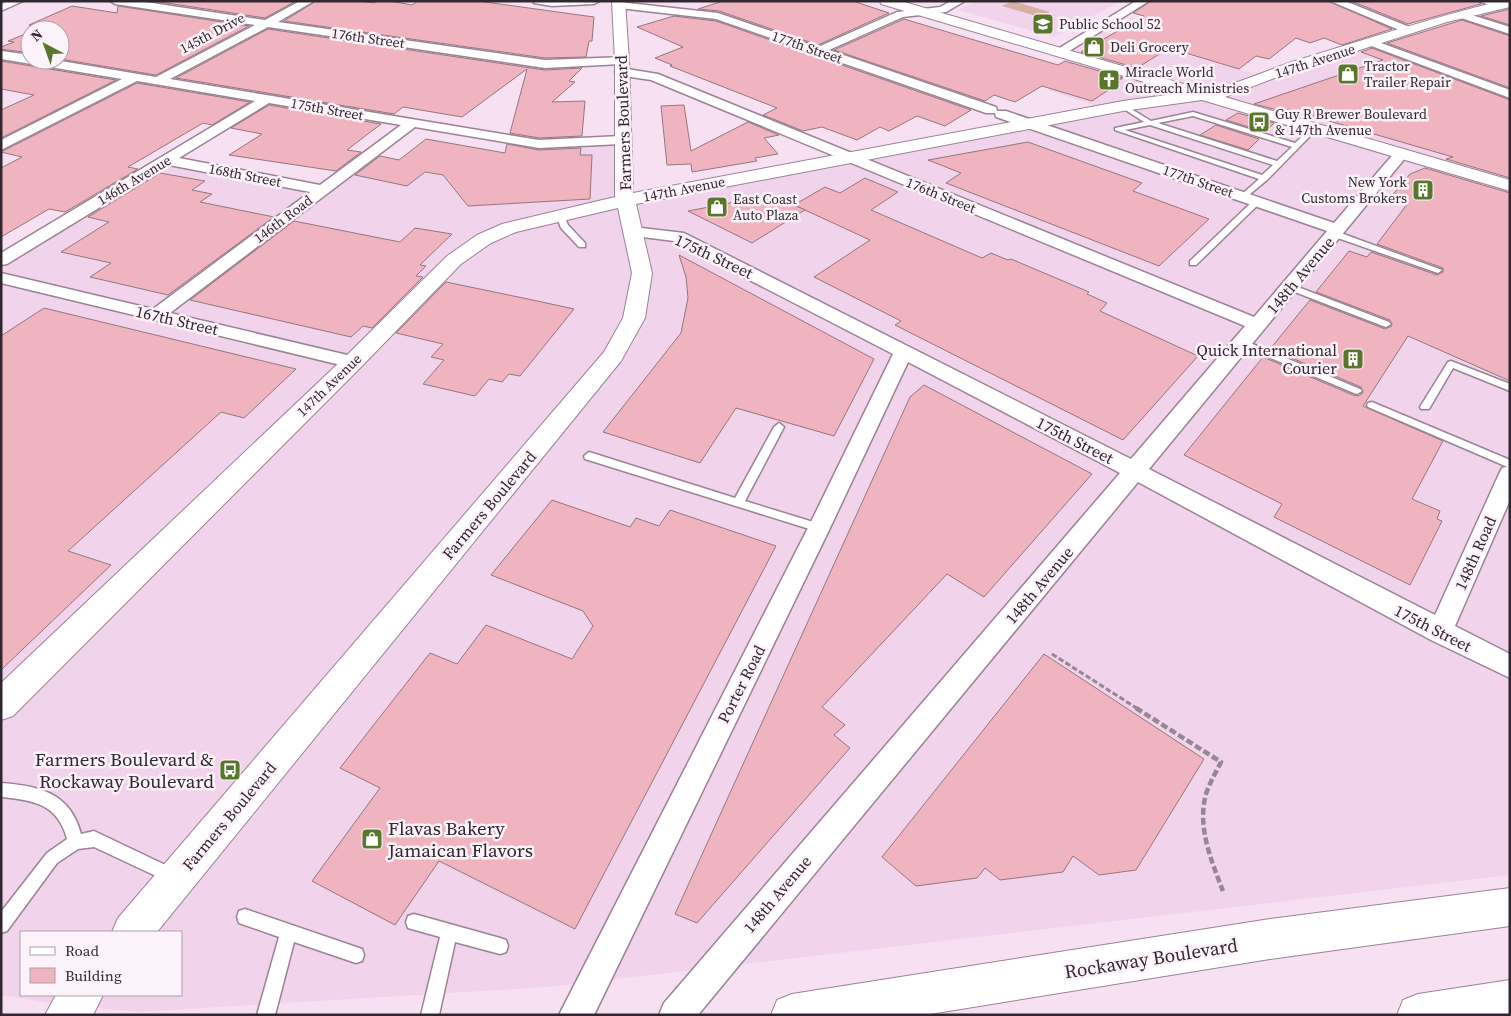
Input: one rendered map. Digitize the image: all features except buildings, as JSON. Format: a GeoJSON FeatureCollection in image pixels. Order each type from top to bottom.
{"type":"FeatureCollection","features":[{"type":"Feature","properties":{"kind":"main road"},"geometry":{"type":"LineString","coordinates":[[886,1],[1510,186]]}},
{"type":"Feature","properties":{"kind":"main road","name":"Farmers Boulevard"},"geometry":{"type":"LineString","coordinates":[[133,931],[613,356],[634,318],[639,296],[641,263],[629,216],[621,140],[621,66],[618,3]]}},
{"type":"Feature","properties":{"kind":"main road","name":"147th Avenue"},"geometry":{"type":"LineString","coordinates":[[1,705],[353,362],[454,260],[474,244],[509,228],[560,215],[629,216],[848,157],[1123,106],[1225,92],[1280,71],[1408,30],[1504,5]]}},
{"type":"Feature","properties":{"kind":"main road","name":"Rockaway Boulevard"},"geometry":{"type":"LineString","coordinates":[[792,1015],[1270,940],[1510,907]]}},
{"type":"Feature","properties":{"kind":"main road"},"geometry":{"type":"LineString","coordinates":[[66,1015],[81,996]]}},
{"type":"Feature","properties":{"kind":"main road"},"geometry":{"type":"LineString","coordinates":[[1418,1015],[1510,1001]]}},
{"type":"Feature","properties":{"kind":"street"},"geometry":{"type":"LineString","coordinates":[[1,8],[18,1]]}},
{"type":"Feature","properties":{"kind":"street","name":"176th Street"},"geometry":{"type":"LineString","coordinates":[[115,1],[545,64],[621,66],[654,77],[1258,325]]}},
{"type":"Feature","properties":{"kind":"street","name":"145th Drive"},"geometry":{"type":"LineString","coordinates":[[157,81],[309,1]]}},
{"type":"Feature","properties":{"kind":"street"},"geometry":{"type":"LineString","coordinates":[[538,1],[552,3],[594,1]]}},
{"type":"Feature","properties":{"kind":"street"},"geometry":{"type":"LineString","coordinates":[[818,51],[901,14],[942,10],[960,1]]}},
{"type":"Feature","properties":{"kind":"street"},"geometry":{"type":"LineString","coordinates":[[1058,52],[1144,1]]}},
{"type":"Feature","properties":{"kind":"street"},"geometry":{"type":"LineString","coordinates":[[1336,1],[1408,30]]}},
{"type":"Feature","properties":{"kind":"street"},"geometry":{"type":"LineString","coordinates":[[1484,1],[1504,5]]}},
{"type":"Feature","properties":{"kind":"street","name":"177th Street"},"geometry":{"type":"LineString","coordinates":[[618,3],[718,16],[1251,199],[1336,232]]}},
{"type":"Feature","properties":{"kind":"street"},"geometry":{"type":"LineString","coordinates":[[1462,16],[1510,31]]}},
{"type":"Feature","properties":{"kind":"street"},"geometry":{"type":"LineString","coordinates":[[1370,42],[1510,94]]}},
{"type":"Feature","properties":{"kind":"street","name":"175th Street"},"geometry":{"type":"LineString","coordinates":[[1,54],[20,58]]}},
{"type":"Feature","properties":{"kind":"street"},"geometry":{"type":"LineString","coordinates":[[1,63],[16,57]]}},
{"type":"Feature","properties":{"kind":"street","name":"175th Street"},"geometry":{"type":"LineString","coordinates":[[70,66],[539,144],[621,140]]}},
{"type":"Feature","properties":{"kind":"street"},"geometry":{"type":"LineString","coordinates":[[1,146],[135,77]]}},
{"type":"Feature","properties":{"kind":"street","name":"146th Avenue"},"geometry":{"type":"LineString","coordinates":[[1,260],[267,99]]}},
{"type":"Feature","properties":{"kind":"street","name":"146th Road"},"geometry":{"type":"LineString","coordinates":[[156,315],[411,124]]}},
{"type":"Feature","properties":{"kind":"street","name":"148th Avenue"},"geometry":{"type":"LineString","coordinates":[[676,1015],[1401,154]]}},
{"type":"Feature","properties":{"kind":"street","name":"168th Street"},"geometry":{"type":"LineString","coordinates":[[167,160],[322,190]]}},
{"type":"Feature","properties":{"kind":"street","name":"175th Street"},"geometry":{"type":"LineString","coordinates":[[629,216],[678,236],[1135,471],[1510,667]]}},
{"type":"Feature","properties":{"kind":"street","name":"167th Street"},"geometry":{"type":"LineString","coordinates":[[1,278],[353,362]]}},
{"type":"Feature","properties":{"kind":"street","name":"Porter Road"},"geometry":{"type":"LineString","coordinates":[[576,1015],[819,528],[903,352]]}},
{"type":"Feature","properties":{"kind":"street","name":"148th Road"},"geometry":{"type":"LineString","coordinates":[[1440,632],[1510,474]]}},
{"type":"Feature","properties":{"kind":"lane"},"geometry":{"type":"LineString","coordinates":[[1123,106],[1150,123],[1278,164]]}},
{"type":"Feature","properties":{"kind":"lane"},"geometry":{"type":"LineString","coordinates":[[1264,178],[1117,129],[1192,114],[1297,146]]}},
{"type":"Feature","properties":{"kind":"lane"},"geometry":{"type":"LineString","coordinates":[[1193,263],[1251,199],[1264,178],[1315,128]]}},
{"type":"Feature","properties":{"kind":"lane"},"geometry":{"type":"LineString","coordinates":[[560,215],[564,226],[582,245]]}},
{"type":"Feature","properties":{"kind":"lane"},"geometry":{"type":"LineString","coordinates":[[1336,232],[1438,270]]}},
{"type":"Feature","properties":{"kind":"lane"},"geometry":{"type":"LineString","coordinates":[[1290,287],[1386,324]]}},
{"type":"Feature","properties":{"kind":"lane"},"geometry":{"type":"LineString","coordinates":[[1243,343],[1356,391]]}},
{"type":"Feature","properties":{"kind":"lane"},"geometry":{"type":"LineString","coordinates":[[1425,407],[1450,364],[1510,388]]}},
{"type":"Feature","properties":{"kind":"lane"},"geometry":{"type":"LineString","coordinates":[[1372,405],[1510,464]]}},
{"type":"Feature","properties":{"kind":"lane"},"geometry":{"type":"LineString","coordinates":[[738,503],[779,427]]}},
{"type":"Feature","properties":{"kind":"lane"},"geometry":{"type":"LineString","coordinates":[[589,456],[819,528]]}},
{"type":"Feature","properties":{"kind":"lane"},"geometry":{"type":"LineString","coordinates":[[1,790],[22,792],[50,800],[70,821],[75,842]]}},
{"type":"Feature","properties":{"kind":"lane"},"geometry":{"type":"LineString","coordinates":[[1,925],[52,858],[75,842],[94,839],[177,878]]}},
{"type":"Feature","properties":{"kind":"lane"},"geometry":{"type":"LineString","coordinates":[[245,917],[356,955]]}},
{"type":"Feature","properties":{"kind":"lane"},"geometry":{"type":"LineString","coordinates":[[414,922],[500,946]]}},
{"type":"Feature","properties":{"kind":"lane"},"geometry":{"type":"LineString","coordinates":[[266,1015],[289,931]]}},
{"type":"Feature","properties":{"kind":"lane"},"geometry":{"type":"LineString","coordinates":[[430,1015],[449,932]]}},
{"type":"Feature","properties":{"kind":"path"},"geometry":{"type":"LineString","coordinates":[[1052,654],[1221,762],[1206,795],[1204,810],[1209,854],[1223,891]]}},
{"type":"Feature","properties":{"kind":"shaded area","name":"Public School 52"},"geometry":{"type":"Polygon","coordinates":[[[975,1],[1121,1],[1054,37],[958,10],[975,1]]]}},
{"type":"Feature","properties":{"kind":"shaded area"},"geometry":{"type":"Polygon","coordinates":[[[1013,1],[1050,12],[1040,17],[1002,6],[1013,1]]]}},
{"type":"Feature","properties":{"kind":"shaded area"},"geometry":{"type":"Polygon","coordinates":[[[1510,3],[1510,875],[548,987],[139,1012],[63,1005],[1,995],[1,268],[170,164],[323,195],[364,164],[514,187],[524,148],[625,141],[630,202],[1118,113],[1047,90],[1086,66],[1058,57],[1101,31],[1274,79],[1384,44],[1425,60],[1447,53],[1507,46],[1441,24],[1510,3]]]}},
{"type":"Feature","properties":{"kind":"place","name":"Public School 52"},"geometry":{"type":"Point","coordinates":[1043,24]}},
{"type":"Feature","properties":{"kind":"place","name":"Deli Grocery"},"geometry":{"type":"Point","coordinates":[1094,47]}},
{"type":"Feature","properties":{"kind":"place","name":"Tractor Trailer Repair"},"geometry":{"type":"Point","coordinates":[1348,74]}},
{"type":"Feature","properties":{"kind":"place","name":"Miracle World Outreach Ministries"},"geometry":{"type":"Point","coordinates":[1109,80]}},
{"type":"Feature","properties":{"kind":"place","name":"Guy R Brewer Boulevard & 147th Avenue"},"geometry":{"type":"Point","coordinates":[1259,122]}},
{"type":"Feature","properties":{"kind":"place","name":"New York Customs Brokers"},"geometry":{"type":"Point","coordinates":[1423,190]}},
{"type":"Feature","properties":{"kind":"place","name":"East Coast Auto Plaza"},"geometry":{"type":"Point","coordinates":[717,207]}},
{"type":"Feature","properties":{"kind":"place","name":"Quick International Courier"},"geometry":{"type":"Point","coordinates":[1353,359]}},
{"type":"Feature","properties":{"kind":"place","name":"Farmers Boulevard & Rockaway Boulevard"},"geometry":{"type":"Point","coordinates":[230,770]}},
{"type":"Feature","properties":{"kind":"place","name":"Flavas Bakery Jamaican Flavors"},"geometry":{"type":"Point","coordinates":[372,839]}}]}
